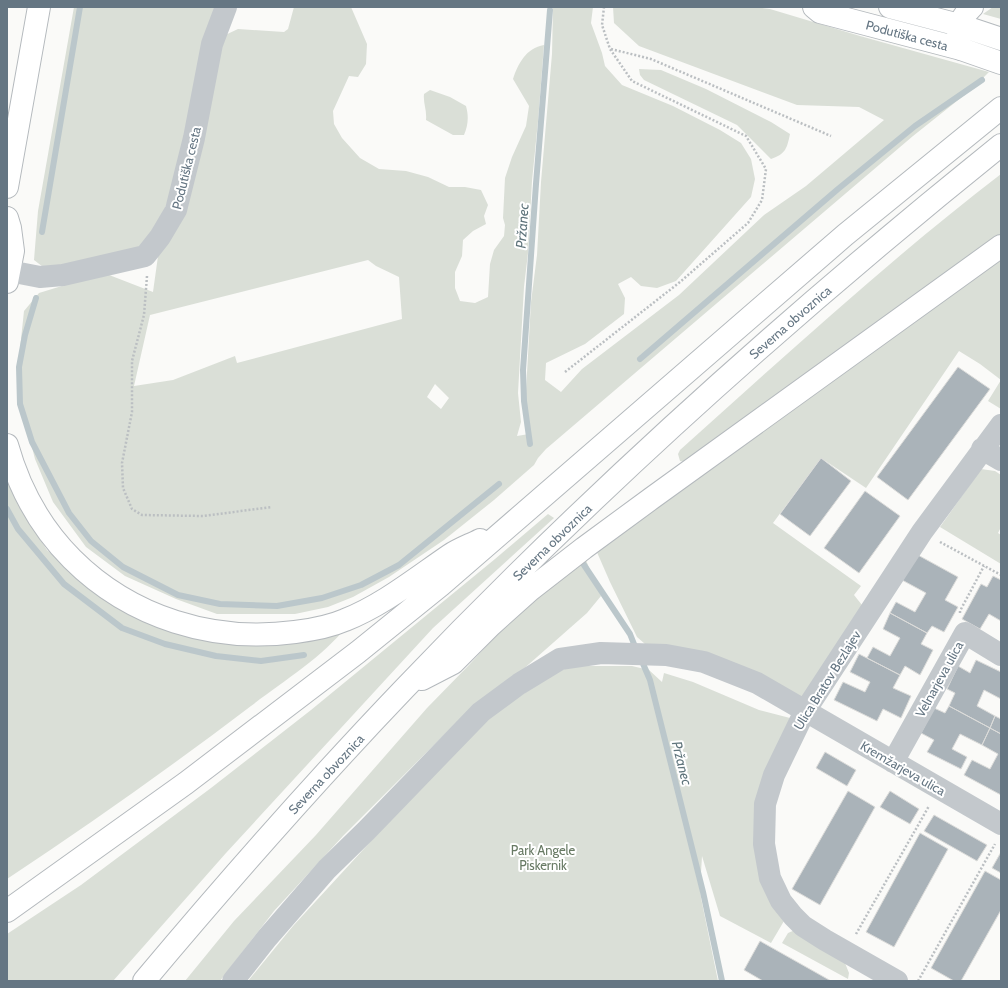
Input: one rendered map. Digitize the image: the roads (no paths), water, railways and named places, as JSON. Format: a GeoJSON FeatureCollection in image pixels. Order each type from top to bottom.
{"type":"FeatureCollection","features":[{"type":"Feature","properties":{"kind":"main road"},"geometry":{"type":"LineString","coordinates":[[7,187],[39,7]]}},
{"type":"Feature","properties":{"kind":"main road","name":"Podutiška cesta"},"geometry":{"type":"LineString","coordinates":[[814,7],[820,12],[961,49],[1001,63]]}},
{"type":"Feature","properties":{"kind":"main road","name":"Podutiška cesta"},"geometry":{"type":"LineString","coordinates":[[890,7],[959,25],[992,36]]}},
{"type":"Feature","properties":{"kind":"main road"},"geometry":{"type":"LineString","coordinates":[[961,49],[957,34],[959,25],[972,7]]}},
{"type":"Feature","properties":{"kind":"main road"},"geometry":{"type":"LineString","coordinates":[[7,910],[162,801],[267,722],[435,590],[839,240],[1001,108]]}},
{"type":"Feature","properties":{"kind":"main road","name":"Severna obvoznica"},"geometry":{"type":"LineString","coordinates":[[144,981],[204,909],[304,797],[405,688],[552,540],[706,396],[865,257],[1001,145]]}},
{"type":"Feature","properties":{"kind":"main road"},"geometry":{"type":"LineString","coordinates":[[7,218],[14,251],[8,276]]}},
{"type":"Feature","properties":{"kind":"main road"},"geometry":{"type":"LineString","coordinates":[[405,688],[453,663],[518,600],[566,562],[652,498],[1001,246]]}},
{"type":"Feature","properties":{"kind":"main road"},"geometry":{"type":"LineString","coordinates":[[7,445],[21,484],[32,506],[55,539],[72,559],[95,580],[120,597],[144,609],[188,626],[219,633],[250,635],[285,634],[309,630],[345,620],[392,596],[452,554],[516,520]]}},
{"type":"Feature","properties":{"kind":"street","name":"Podutiška cesta"},"geometry":{"type":"LineString","coordinates":[[8,276],[40,277],[63,275],[145,256],[160,237],[176,210],[194,138],[212,44],[226,7]]}},
{"type":"Feature","properties":{"kind":"street","name":"Ulica Bratov Bezlajev"},"geometry":{"type":"LineString","coordinates":[[897,981],[803,926],[781,901],[770,878],[764,844],[765,804],[774,775],[805,711],[922,532],[1001,425]]}},
{"type":"Feature","properties":{"kind":"street"},"geometry":{"type":"LineString","coordinates":[[982,449],[1001,460]]}},
{"type":"Feature","properties":{"kind":"street","name":"Velnarjeva ulica"},"geometry":{"type":"LineString","coordinates":[[893,762],[964,633],[1001,655]]}},
{"type":"Feature","properties":{"kind":"street"},"geometry":{"type":"LineString","coordinates":[[233,981],[267,938],[327,869],[366,831],[481,712],[518,684],[560,659],[601,653],[666,655],[704,662],[757,683],[805,711]]}},
{"type":"Feature","properties":{"kind":"street","name":"Kremžarjeva ulica"},"geometry":{"type":"LineString","coordinates":[[805,711],[939,788],[999,832]]}},
{"type":"Feature","properties":{"kind":"waterway"},"geometry":{"type":"LineString","coordinates":[[42,232],[80,7]]}},
{"type":"Feature","properties":{"kind":"waterway","name":"Pržanec"},"geometry":{"type":"LineString","coordinates":[[530,444],[524,401],[523,370],[550,10]]}},
{"type":"Feature","properties":{"kind":"waterway"},"geometry":{"type":"LineString","coordinates":[[640,359],[838,189],[915,126],[982,80]]}},
{"type":"Feature","properties":{"kind":"waterway"},"geometry":{"type":"LineString","coordinates":[[36,298],[25,335],[19,367],[20,404],[32,442],[69,513],[91,541],[123,567],[178,595],[220,604],[277,606],[322,598],[361,585],[399,565],[499,484]]}},
{"type":"Feature","properties":{"kind":"waterway"},"geometry":{"type":"LineString","coordinates":[[7,509],[18,529],[64,584],[122,628],[165,644],[216,656],[261,661],[304,655]]}},
{"type":"Feature","properties":{"kind":"waterway","name":"Pržanec"},"geometry":{"type":"LineString","coordinates":[[584,565],[630,634],[636,649]]}},
{"type":"Feature","properties":{"kind":"waterway","name":"Pržanec"},"geometry":{"type":"LineString","coordinates":[[641,659],[650,680],[703,892],[722,981]]}},
{"type":"Feature","properties":{"kind":"park label","name":"Park Angele Piskernik"},"geometry":{"type":"Point","coordinates":[543,858]}}]}
